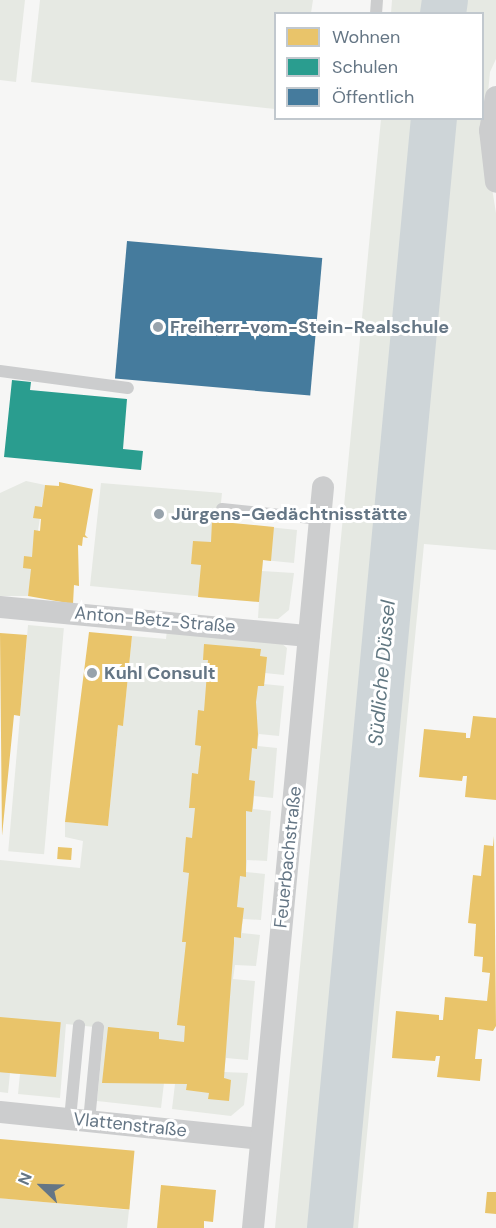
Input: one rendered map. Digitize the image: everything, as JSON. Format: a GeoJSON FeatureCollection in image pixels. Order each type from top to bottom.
{"type":"FeatureCollection","features":[{"type":"Feature","properties":{"kind":"street"},"geometry":{"type":"LineString","coordinates":[[496,98],[490,130],[496,182]]}},
{"type":"Feature","properties":{"kind":"street","name":"Feuerbachstraße"},"geometry":{"type":"LineString","coordinates":[[253,1228],[323,487]]}},
{"type":"Feature","properties":{"kind":"street","name":"Anton-Betz-Straße"},"geometry":{"type":"LineString","coordinates":[[0,606],[309,636]]}},
{"type":"Feature","properties":{"kind":"street","name":"Vlattenstraße"},"geometry":{"type":"LineString","coordinates":[[0,1112],[261,1138]]}},
{"type":"Feature","properties":{"kind":"lane"},"geometry":{"type":"LineString","coordinates":[[0,371],[128,388]]}},
{"type":"Feature","properties":{"kind":"lane"},"geometry":{"type":"LineString","coordinates":[[222,509],[321,519]]}},
{"type":"Feature","properties":{"kind":"lane"},"geometry":{"type":"LineString","coordinates":[[79,1025],[80,1120]]}},
{"type":"Feature","properties":{"kind":"lane"},"geometry":{"type":"LineString","coordinates":[[80,1120],[98,1027]]}},
{"type":"Feature","properties":{"kind":"shaded area"},"geometry":{"type":"Polygon","coordinates":[[[0,0],[25,0],[16,82],[0,80],[0,0]]]}},
{"type":"Feature","properties":{"kind":"shaded area"},"geometry":{"type":"Polygon","coordinates":[[[40,0],[313,0],[311,12],[274,12],[274,109],[31,82],[40,0]]]}},
{"type":"Feature","properties":{"kind":"shaded area"},"geometry":{"type":"Polygon","coordinates":[[[392,0],[496,0],[496,59],[490,72],[487,103],[487,157],[496,213],[496,550],[424,544],[358,1228],[275,1228],[381,120],[484,120],[484,12],[391,12],[392,0]]]}},
{"type":"Feature","properties":{"kind":"shaded area"},"geometry":{"type":"Polygon","coordinates":[[[26,481],[45,485],[28,596],[0,596],[0,493],[26,481]]]}},
{"type":"Feature","properties":{"kind":"shaded area"},"geometry":{"type":"Polygon","coordinates":[[[101,483],[222,493],[219,522],[297,530],[294,563],[263,560],[262,571],[294,573],[289,610],[278,619],[258,618],[259,602],[90,586],[101,483]]]}},
{"type":"Feature","properties":{"kind":"shaded area"},"geometry":{"type":"Polygon","coordinates":[[[28,625],[64,628],[44,854],[8,851],[28,625]]]}},
{"type":"Feature","properties":{"kind":"shaded area"},"geometry":{"type":"Polygon","coordinates":[[[167,629],[279,641],[287,648],[284,675],[265,673],[264,684],[284,686],[279,736],[259,734],[258,739],[258,746],[277,748],[273,798],[254,796],[253,809],[271,811],[267,861],[247,860],[246,872],[265,874],[261,920],[243,919],[242,926],[242,933],[260,935],[256,966],[235,965],[233,979],[255,981],[248,1060],[226,1058],[224,1072],[248,1073],[244,1105],[231,1116],[172,1109],[175,1084],[164,1083],[161,1108],[97,1101],[104,1028],[66,1024],[60,1098],[18,1094],[20,1074],[10,1073],[8,1093],[0,1092],[0,860],[80,868],[83,841],[65,837],[65,822],[108,826],[118,725],[123,725],[132,636],[166,639],[167,629]]]}},
{"type":"Feature","properties":{"kind":"shaded area"},"geometry":{"type":"Polygon","coordinates":[[[0,1198],[129,1210],[127,1228],[0,1228],[0,1198]]]}},
{"type":"Feature","properties":{"kind":"building: Wohnen"},"geometry":{"type":"Polygon","coordinates":[[[59,482],[93,489],[85,535],[88,538],[83,537],[82,546],[78,545],[79,586],[74,585],[73,604],[28,596],[31,569],[23,568],[24,556],[32,557],[34,530],[40,531],[41,519],[33,518],[35,506],[42,507],[45,485],[59,486],[59,482]]]}},
{"type":"Feature","properties":{"kind":"building: Wohnen"},"geometry":{"type":"Polygon","coordinates":[[[212,521],[274,527],[271,561],[263,560],[259,602],[198,597],[201,565],[191,564],[193,541],[211,542],[212,521]]]}},
{"type":"Feature","properties":{"kind":"building: Wohnen"},"geometry":{"type":"Polygon","coordinates":[[[89,632],[132,636],[123,726],[118,725],[108,826],[65,822],[89,632]]]}},
{"type":"Feature","properties":{"kind":"building: Wohnen"},"geometry":{"type":"Polygon","coordinates":[[[0,633],[27,635],[20,716],[14,715],[2,836],[0,633]]]}},
{"type":"Feature","properties":{"kind":"building: Wohnen"},"geometry":{"type":"Polygon","coordinates":[[[204,644],[261,649],[260,656],[267,657],[264,686],[258,686],[256,702],[257,749],[252,748],[249,780],[255,781],[253,804],[252,812],[246,811],[246,877],[240,876],[237,907],[244,908],[241,938],[234,937],[224,1078],[231,1080],[229,1101],[208,1099],[209,1093],[186,1090],[187,1084],[102,1083],[108,1027],[159,1032],[159,1039],[184,1042],[185,1026],[177,1025],[186,942],[182,942],[189,873],[183,872],[186,837],[192,838],[195,808],[189,808],[192,773],[198,774],[201,746],[195,745],[198,710],[204,711],[208,660],[203,660],[204,644]]]}},
{"type":"Feature","properties":{"kind":"building: Wohnen"},"geometry":{"type":"Polygon","coordinates":[[[473,716],[496,718],[496,800],[465,797],[467,776],[463,776],[462,781],[419,777],[424,729],[466,733],[466,738],[470,738],[473,716]]]}},
{"type":"Feature","properties":{"kind":"building: Wohnen"},"geometry":{"type":"Polygon","coordinates":[[[494,836],[496,1026],[493,1031],[478,1029],[475,1059],[482,1059],[480,1081],[437,1077],[440,1056],[436,1056],[435,1061],[392,1058],[396,1011],[439,1015],[439,1020],[443,1020],[445,997],[487,1001],[490,973],[482,972],[483,957],[474,956],[476,924],[468,923],[473,875],[481,876],[484,845],[493,846],[494,836]]]}},
{"type":"Feature","properties":{"kind":"building: Wohnen"},"geometry":{"type":"Polygon","coordinates":[[[58,847],[72,848],[71,860],[57,859],[58,847]]]}},
{"type":"Feature","properties":{"kind":"building: Wohnen"},"geometry":{"type":"Polygon","coordinates":[[[0,1017],[61,1022],[56,1077],[0,1072],[0,1017]]]}},
{"type":"Feature","properties":{"kind":"building: Wohnen"},"geometry":{"type":"Polygon","coordinates":[[[0,1139],[134,1151],[129,1210],[0,1198],[0,1139]]]}},
{"type":"Feature","properties":{"kind":"building: Wohnen"},"geometry":{"type":"Polygon","coordinates":[[[161,1185],[216,1190],[213,1222],[204,1221],[204,1228],[157,1228],[161,1185]]]}},
{"type":"Feature","properties":{"kind":"building: Wohnen"},"geometry":{"type":"Polygon","coordinates":[[[487,1192],[496,1192],[496,1214],[485,1213],[487,1192]]]}},
{"type":"Feature","properties":{"kind":"building: Schulen"},"geometry":{"type":"Polygon","coordinates":[[[12,380],[31,382],[30,390],[127,399],[123,449],[143,451],[141,470],[4,457],[12,380]]]}},
{"type":"Feature","properties":{"kind":"building: Öffentlich"},"geometry":{"type":"Polygon","coordinates":[[[127,241],[322,258],[310,396],[115,378],[127,241]]]}},
{"type":"Feature","properties":{"kind":"waterway","name":"Südliche Düssel"},"geometry":{"type":"LineString","coordinates":[[443,12],[445,0]]}},
{"type":"Feature","properties":{"kind":"waterway","name":"Südliche Düssel"},"geometry":{"type":"LineString","coordinates":[[330,1228],[434,120]]}},
{"type":"Feature","properties":{"kind":"place","name":"Freiherr-vom-Stein-Realschule"},"geometry":{"type":"Point","coordinates":[158,327]}},
{"type":"Feature","properties":{"kind":"place","name":"Jürgens-Gedächtnisstätte"},"geometry":{"type":"Point","coordinates":[159,514]}},
{"type":"Feature","properties":{"kind":"place","name":"Kuhl Consult"},"geometry":{"type":"Point","coordinates":[92,673]}}]}
